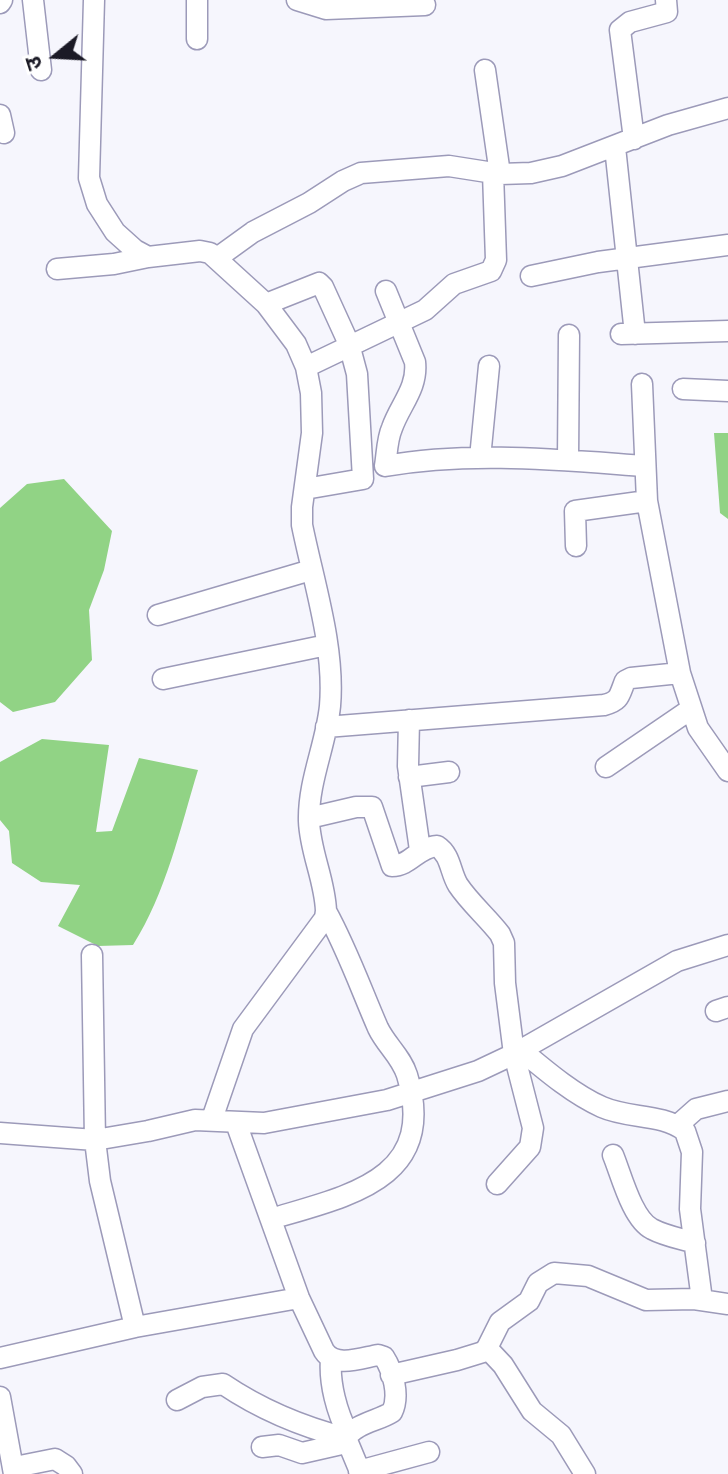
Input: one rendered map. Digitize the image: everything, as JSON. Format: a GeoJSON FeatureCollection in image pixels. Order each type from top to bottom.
{"type":"FeatureCollection","features":[{"type":"Feature","properties":{"kind":"street"},"geometry":{"type":"LineString","coordinates":[[33,0],[41,70]]}},
{"type":"Feature","properties":{"kind":"street"},"geometry":{"type":"LineString","coordinates":[[94,0],[89,178],[97,204],[115,232],[148,257]]}},
{"type":"Feature","properties":{"kind":"street"},"geometry":{"type":"LineString","coordinates":[[197,0],[197,39]]}},
{"type":"Feature","properties":{"kind":"street"},"geometry":{"type":"LineString","coordinates":[[297,0],[326,9],[425,5]]}},
{"type":"Feature","properties":{"kind":"street"},"geometry":{"type":"LineString","coordinates":[[634,139],[620,30],[630,22],[667,12],[666,0]]}},
{"type":"Feature","properties":{"kind":"street"},"geometry":{"type":"LineString","coordinates":[[306,367],[425,310],[454,284],[491,271],[494,266],[497,174],[485,70]]}},
{"type":"Feature","properties":{"kind":"street"},"geometry":{"type":"LineString","coordinates":[[217,258],[253,232],[361,173],[449,166],[497,174],[531,173],[562,166],[668,125],[728,108]]}},
{"type":"Feature","properties":{"kind":"street"},"geometry":{"type":"LineString","coordinates":[[615,147],[626,259],[628,334],[728,331]]}},
{"type":"Feature","properties":{"kind":"street"},"geometry":{"type":"LineString","coordinates":[[531,276],[728,245]]}},
{"type":"Feature","properties":{"kind":"street"},"geometry":{"type":"LineString","coordinates":[[57,269],[200,251],[217,258],[241,284],[266,304],[296,344],[306,367],[311,393],[312,433],[302,525],[327,645],[331,682],[326,727],[311,790],[309,818],[312,851],[326,911],[379,1030],[401,1059],[413,1107],[407,1145],[393,1169],[357,1191],[271,1219]]}},
{"type":"Feature","properties":{"kind":"street"},"geometry":{"type":"LineString","coordinates":[[266,304],[319,283],[349,344],[357,374],[363,479],[305,489]]}},
{"type":"Feature","properties":{"kind":"street"},"geometry":{"type":"LineString","coordinates":[[386,291],[415,362],[416,372],[414,383],[391,428],[385,466],[413,461],[480,458],[645,466]]}},
{"type":"Feature","properties":{"kind":"street"},"geometry":{"type":"LineString","coordinates":[[568,460],[569,335]]}},
{"type":"Feature","properties":{"kind":"street"},"geometry":{"type":"LineString","coordinates":[[480,458],[489,366]]}},
{"type":"Feature","properties":{"kind":"street"},"geometry":{"type":"LineString","coordinates":[[642,384],[647,501],[680,673],[698,728],[728,771]]}},
{"type":"Feature","properties":{"kind":"street"},"geometry":{"type":"LineString","coordinates":[[683,389],[728,391]]}},
{"type":"Feature","properties":{"kind":"street"},"geometry":{"type":"LineString","coordinates":[[576,546],[575,511],[647,501]]}},
{"type":"Feature","properties":{"kind":"street"},"geometry":{"type":"LineString","coordinates":[[158,615],[311,570]]}},
{"type":"Feature","properties":{"kind":"street"},"geometry":{"type":"LineString","coordinates":[[163,679],[327,645]]}},
{"type":"Feature","properties":{"kind":"street"},"geometry":{"type":"LineString","coordinates":[[326,727],[604,705],[621,697],[625,681],[631,678],[680,673]]}},
{"type":"Feature","properties":{"kind":"street"},"geometry":{"type":"LineString","coordinates":[[606,767],[691,709]]}},
{"type":"Feature","properties":{"kind":"street"},"geometry":{"type":"LineString","coordinates":[[409,720],[409,777],[420,850]]}},
{"type":"Feature","properties":{"kind":"street"},"geometry":{"type":"LineString","coordinates":[[409,777],[449,772]]}},
{"type":"Feature","properties":{"kind":"street"},"geometry":{"type":"LineString","coordinates":[[309,818],[356,807],[372,807],[392,866],[404,864],[420,850],[431,846],[443,850],[464,894],[500,934],[504,943],[505,983],[533,1138],[520,1161],[497,1184]]}},
{"type":"Feature","properties":{"kind":"street"},"geometry":{"type":"LineString","coordinates":[[212,1119],[243,1029],[325,918],[326,911]]}},
{"type":"Feature","properties":{"kind":"street"},"geometry":{"type":"LineString","coordinates":[[0,1133],[95,1140],[195,1120],[264,1123],[292,1119],[411,1093],[478,1071],[677,961],[728,945]]}},
{"type":"Feature","properties":{"kind":"street"},"geometry":{"type":"LineString","coordinates":[[92,955],[95,1140],[100,1181],[135,1327]]}},
{"type":"Feature","properties":{"kind":"street"},"geometry":{"type":"LineString","coordinates":[[517,1052],[603,1107],[635,1117],[663,1120],[685,1131],[692,1152],[690,1209],[702,1300]]}},
{"type":"Feature","properties":{"kind":"street"},"geometry":{"type":"LineString","coordinates":[[678,1125],[696,1109],[728,1101]]}},
{"type":"Feature","properties":{"kind":"street"},"geometry":{"type":"LineString","coordinates":[[236,1123],[299,1298],[324,1351],[331,1359],[331,1380],[341,1420],[360,1472],[429,1452]]}},
{"type":"Feature","properties":{"kind":"street"},"geometry":{"type":"LineString","coordinates":[[613,1155],[644,1224],[652,1230],[695,1243]]}},
{"type":"Feature","properties":{"kind":"street"},"geometry":{"type":"LineString","coordinates":[[391,1375],[477,1355],[487,1348],[500,1322],[529,1301],[538,1283],[554,1273],[588,1276],[646,1300],[702,1300],[728,1304]]}},
{"type":"Feature","properties":{"kind":"street"},"geometry":{"type":"LineString","coordinates":[[0,1358],[135,1327],[299,1298]]}},
{"type":"Feature","properties":{"kind":"street"},"geometry":{"type":"LineString","coordinates":[[487,1348],[511,1376],[532,1411],[561,1435],[585,1474]]}},
{"type":"Feature","properties":{"kind":"street"},"geometry":{"type":"LineString","coordinates":[[262,1447],[279,1445],[302,1453],[347,1438],[392,1412],[397,1400],[384,1357],[331,1359]]}},
{"type":"Feature","properties":{"kind":"street"},"geometry":{"type":"LineString","coordinates":[[177,1400],[202,1387],[223,1384],[254,1404],[317,1431],[347,1438]]}},
{"type":"Feature","properties":{"kind":"street"},"geometry":{"type":"LineString","coordinates":[[0,1397],[14,1470],[55,1459],[72,1474]]}},
{"type":"Feature","properties":{"kind":"shaded area"},"geometry":{"type":"Polygon","coordinates":[[[714,433],[728,433],[728,519],[720,513],[714,433]]]}},
{"type":"Feature","properties":{"kind":"shaded area"},"geometry":{"type":"Polygon","coordinates":[[[64,479],[112,531],[104,570],[89,610],[92,660],[55,702],[13,712],[0,702],[0,508],[27,484],[64,479]]]}},
{"type":"Feature","properties":{"kind":"shaded area"},"geometry":{"type":"Polygon","coordinates":[[[42,739],[109,745],[96,832],[112,831],[139,758],[198,770],[155,904],[133,945],[98,946],[58,926],[80,885],[41,882],[12,863],[9,831],[0,820],[0,762],[42,739]]]}}]}
